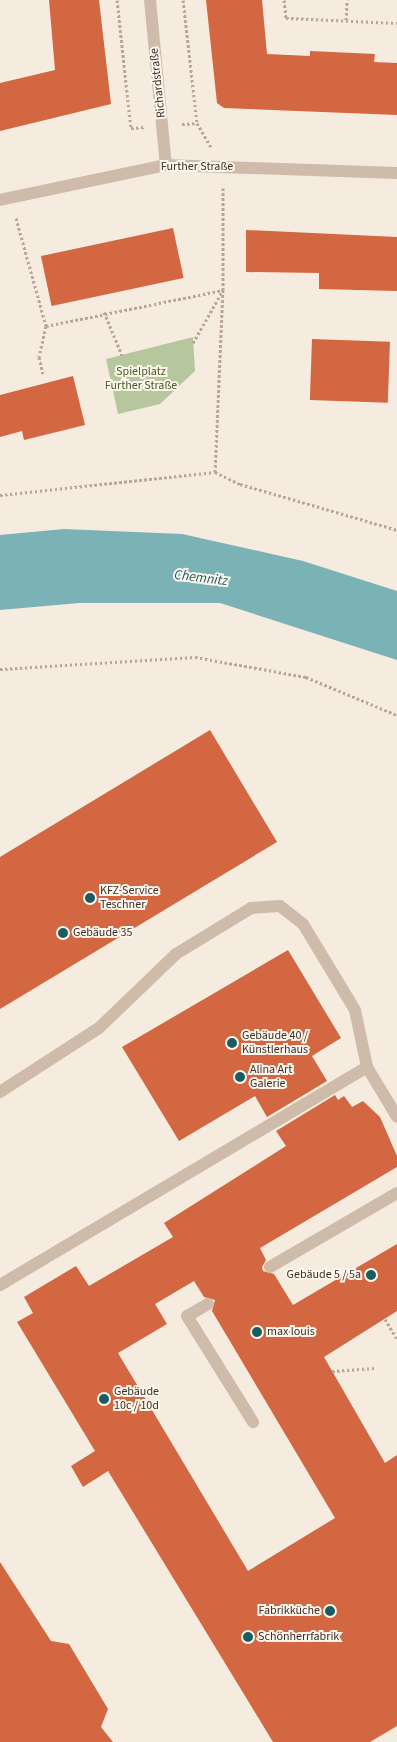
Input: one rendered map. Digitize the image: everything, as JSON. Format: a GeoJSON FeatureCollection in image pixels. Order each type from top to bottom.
{"type":"FeatureCollection","features":[{"type":"Feature","properties":{"kind":"street","name":"Richardstraße"},"geometry":{"type":"LineString","coordinates":[[150,0],[166,165]]}},
{"type":"Feature","properties":{"kind":"street","name":"Further Straße"},"geometry":{"type":"LineString","coordinates":[[5,199],[166,165],[397,173]]}},
{"type":"Feature","properties":{"kind":"street"},"geometry":{"type":"LineString","coordinates":[[0,1092],[99,1028],[176,954],[251,908],[280,906],[303,924],[355,1010],[367,1067],[397,1116]]}},
{"type":"Feature","properties":{"kind":"street"},"geometry":{"type":"LineString","coordinates":[[0,1285],[367,1067]]}},
{"type":"Feature","properties":{"kind":"street"},"geometry":{"type":"LineString","coordinates":[[270,1267],[397,1193]]}},
{"type":"Feature","properties":{"kind":"street"},"geometry":{"type":"LineString","coordinates":[[208,1304],[187,1316],[253,1422]]}},
{"type":"Feature","properties":{"kind":"path"},"geometry":{"type":"LineString","coordinates":[[183,0],[197,123],[222,166],[223,290],[215,472]]}},
{"type":"Feature","properties":{"kind":"path"},"geometry":{"type":"LineString","coordinates":[[284,0],[286,18],[397,23]]}},
{"type":"Feature","properties":{"kind":"path"},"geometry":{"type":"LineString","coordinates":[[346,20],[347,0]]}},
{"type":"Feature","properties":{"kind":"path"},"geometry":{"type":"LineString","coordinates":[[5,199],[46,326],[39,357],[43,374]]}},
{"type":"Feature","properties":{"kind":"path"},"geometry":{"type":"LineString","coordinates":[[46,326],[104,312],[223,290]]}},
{"type":"Feature","properties":{"kind":"path"},"geometry":{"type":"LineString","coordinates":[[194,343],[223,290]]}},
{"type":"Feature","properties":{"kind":"path"},"geometry":{"type":"LineString","coordinates":[[104,312],[122,355]]}},
{"type":"Feature","properties":{"kind":"path"},"geometry":{"type":"LineString","coordinates":[[0,495],[215,472],[240,484],[397,530]]}},
{"type":"Feature","properties":{"kind":"path"},"geometry":{"type":"LineString","coordinates":[[0,669],[195,657],[306,677],[397,714]]}},
{"type":"Feature","properties":{"kind":"path"},"geometry":{"type":"LineString","coordinates":[[384,1319],[397,1339]]}},
{"type":"Feature","properties":{"kind":"path"},"geometry":{"type":"LineString","coordinates":[[332,1371],[374,1368]]}},
{"type":"Feature","properties":{"kind":"green space","name":"Spielplatz Further Straße"},"geometry":{"type":"Polygon","coordinates":[[[193,337],[195,371],[160,404],[118,414],[106,359],[193,337]]]}},
{"type":"Feature","properties":{"kind":"water","name":"Chemnitz"},"geometry":{"type":"Polygon","coordinates":[[[64,529],[182,534],[303,561],[397,591],[397,660],[220,603],[79,603],[0,610],[0,535],[64,529]]]}},
{"type":"Feature","properties":{"kind":"building"},"geometry":{"type":"Polygon","coordinates":[[[49,0],[99,0],[111,104],[0,131],[0,83],[55,70],[49,0]]]}},
{"type":"Feature","properties":{"kind":"building"},"geometry":{"type":"Polygon","coordinates":[[[206,0],[262,0],[267,54],[310,56],[310,51],[375,54],[374,62],[397,63],[397,115],[224,108],[217,103],[206,0]]]}},
{"type":"Feature","properties":{"kind":"building"},"geometry":{"type":"Polygon","coordinates":[[[173,228],[184,278],[52,306],[41,256],[173,228]]]}},
{"type":"Feature","properties":{"kind":"building"},"geometry":{"type":"Polygon","coordinates":[[[246,230],[397,237],[397,291],[319,289],[319,273],[246,272],[246,230]]]}},
{"type":"Feature","properties":{"kind":"building"},"geometry":{"type":"Polygon","coordinates":[[[312,339],[390,342],[388,403],[310,400],[312,339]]]}},
{"type":"Feature","properties":{"kind":"building"},"geometry":{"type":"Polygon","coordinates":[[[73,376],[85,425],[24,440],[22,431],[0,437],[0,395],[73,376]]]}},
{"type":"Feature","properties":{"kind":"building","name":"Gebäude 35"},"geometry":{"type":"Polygon","coordinates":[[[210,730],[277,842],[0,1009],[0,857],[210,730]]]}},
{"type":"Feature","properties":{"kind":"building","name":"Gebäude 40 / Künstlerhaus"},"geometry":{"type":"Polygon","coordinates":[[[288,950],[341,1038],[312,1056],[327,1081],[267,1117],[255,1096],[179,1141],[122,1047],[288,950]]]}},
{"type":"Feature","properties":{"kind":"building"},"geometry":{"type":"Polygon","coordinates":[[[335,1095],[338,1100],[344,1096],[352,1107],[363,1101],[380,1117],[397,1156],[397,1167],[260,1248],[266,1260],[262,1267],[263,1271],[274,1274],[293,1305],[397,1244],[397,1311],[324,1357],[385,1463],[397,1455],[397,1726],[370,1742],[273,1742],[108,1471],[83,1487],[71,1466],[95,1451],[17,1322],[33,1313],[24,1297],[76,1266],[89,1286],[173,1237],[164,1223],[286,1146],[276,1131],[335,1095]],[[194,1281],[155,1304],[167,1324],[118,1353],[248,1571],[335,1518],[212,1311],[215,1300],[204,1297],[194,1281]]]}},
{"type":"Feature","properties":{"kind":"building"},"geometry":{"type":"Polygon","coordinates":[[[0,1562],[51,1641],[69,1644],[108,1709],[101,1727],[113,1742],[0,1742],[0,1562]]]}},
{"type":"Feature","properties":{"kind":"place","name":"KFZ-Service Teschner"},"geometry":{"type":"Point","coordinates":[90,898]}},
{"type":"Feature","properties":{"kind":"place","name":"Gebäude 35"},"geometry":{"type":"Point","coordinates":[63,933]}},
{"type":"Feature","properties":{"kind":"place","name":"Gebäude 40 / Künstlerhaus"},"geometry":{"type":"Point","coordinates":[232,1043]}},
{"type":"Feature","properties":{"kind":"place","name":"Alina Art Galerie"},"geometry":{"type":"Point","coordinates":[240,1077]}},
{"type":"Feature","properties":{"kind":"place","name":"Gebäude 5 / 5a"},"geometry":{"type":"Point","coordinates":[371,1275]}},
{"type":"Feature","properties":{"kind":"place","name":"max louis"},"geometry":{"type":"Point","coordinates":[257,1332]}},
{"type":"Feature","properties":{"kind":"place","name":"Gebäude 10c / 10d"},"geometry":{"type":"Point","coordinates":[104,1399]}},
{"type":"Feature","properties":{"kind":"place","name":"Fabrikküche"},"geometry":{"type":"Point","coordinates":[330,1611]}},
{"type":"Feature","properties":{"kind":"place","name":"Schönherrfabrik"},"geometry":{"type":"Point","coordinates":[248,1637]}}]}
